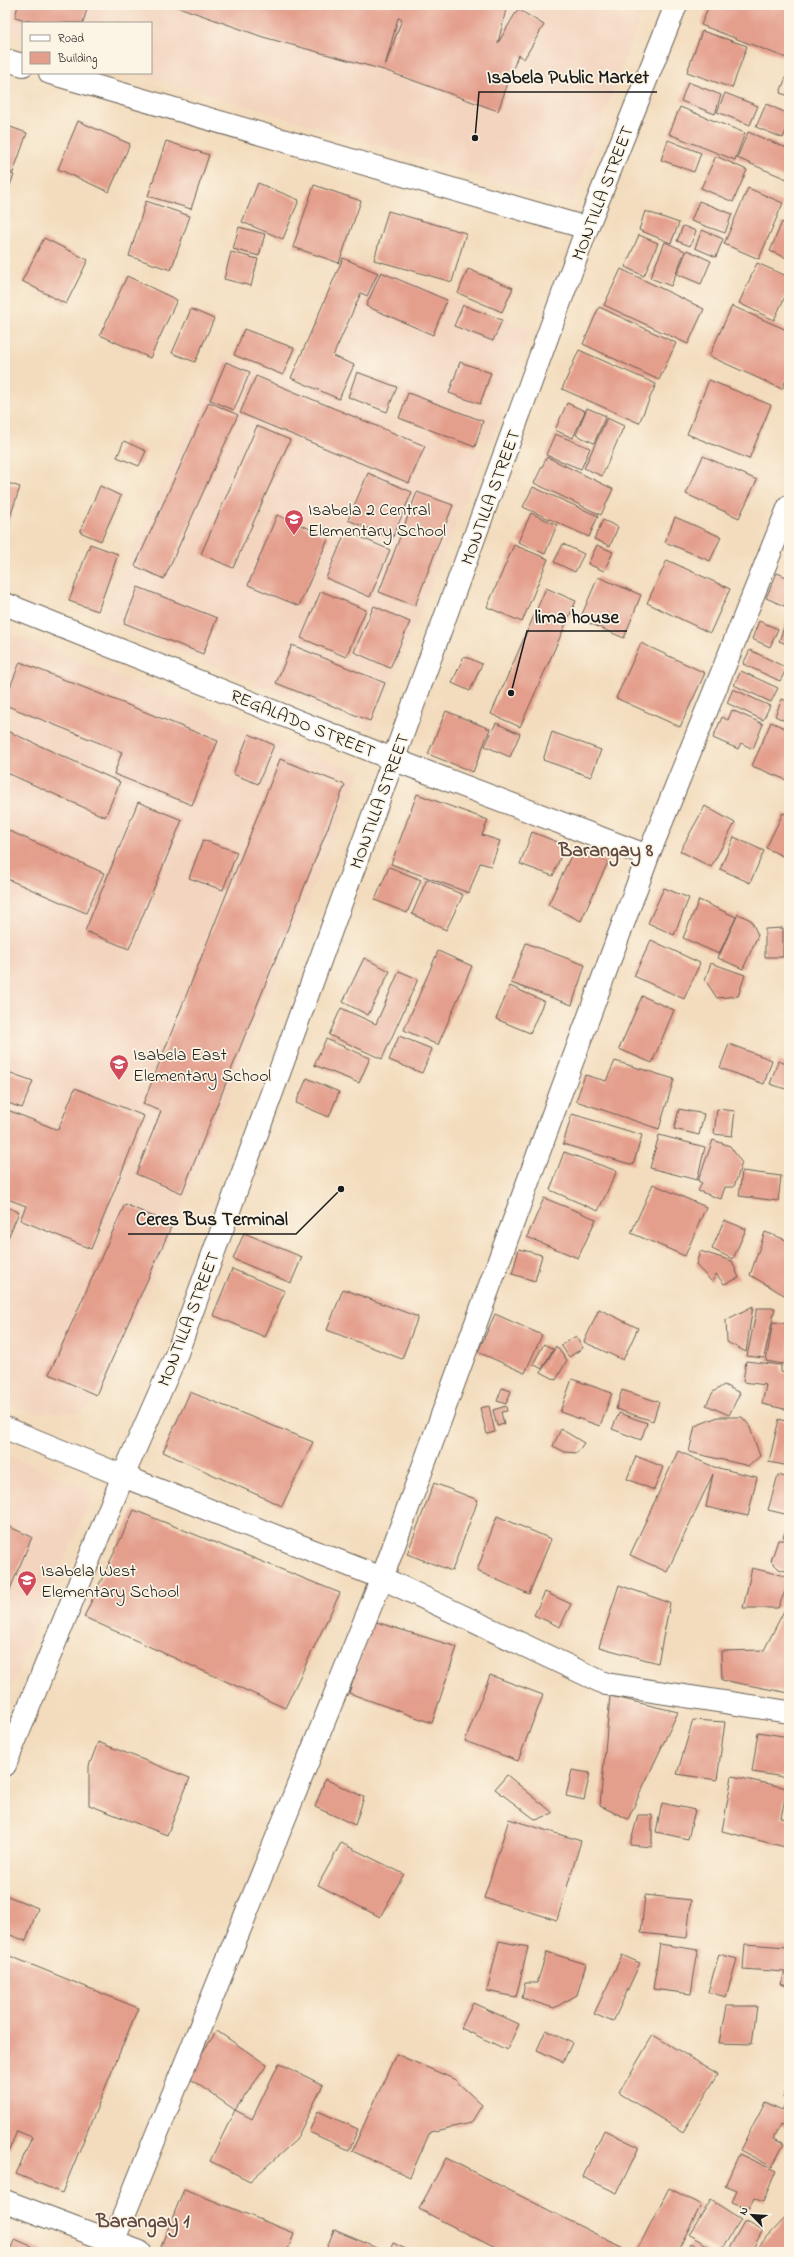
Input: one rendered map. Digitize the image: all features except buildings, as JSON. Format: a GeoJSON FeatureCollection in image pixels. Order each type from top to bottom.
{"type":"FeatureCollection","features":[{"type":"Feature","properties":{"kind":"street","name":"MONTILLA STREET"},"geometry":{"type":"LineString","coordinates":[[5,1765],[123,1476],[177,1353],[587,228],[676,5]]}},
{"type":"Feature","properties":{"kind":"street"},"geometry":{"type":"LineString","coordinates":[[5,60],[22,65]]}},
{"type":"Feature","properties":{"kind":"street"},"geometry":{"type":"LineString","coordinates":[[53,74],[587,228]]}},
{"type":"Feature","properties":{"kind":"street"},"geometry":{"type":"LineString","coordinates":[[111,2246],[382,1578],[648,856],[789,506]]}},
{"type":"Feature","properties":{"kind":"street","name":"REGALADO STREET"},"geometry":{"type":"LineString","coordinates":[[5,604],[394,760],[648,856]]}},
{"type":"Feature","properties":{"kind":"street"},"geometry":{"type":"LineString","coordinates":[[5,1428],[382,1578],[606,1684],[789,1712]]}},
{"type":"Feature","properties":{"kind":"street"},"geometry":{"type":"LineString","coordinates":[[5,2201],[111,2246],[140,2252]]}},
{"type":"Feature","properties":{"kind":"shaded area"},"geometry":{"type":"Polygon","coordinates":[[[8,5],[645,5],[572,203],[139,74],[152,74],[152,22],[22,22],[22,39],[5,34],[5,13],[8,5]]]}},
{"type":"Feature","properties":{"kind":"shaded area"},"geometry":{"type":"Polygon","coordinates":[[[356,258],[530,329],[492,441],[311,367],[356,258]]]}},
{"type":"Feature","properties":{"kind":"shaded area","name":"Isabela 2 Central Elementary School"},"geometry":{"type":"Polygon","coordinates":[[[222,355],[484,453],[372,731],[99,619],[222,355]]]}},
{"type":"Feature","properties":{"kind":"shaded area","name":"Isabela East Elementary School"},"geometry":{"type":"Polygon","coordinates":[[[5,631],[360,773],[108,1389],[81,1413],[30,1412],[5,1402],[5,631]]]}},
{"type":"Feature","properties":{"kind":"shaded area","name":"Isabela West Elementary School"},"geometry":{"type":"Polygon","coordinates":[[[5,1454],[93,1492],[5,1702],[5,1454]]]}},
{"type":"Feature","properties":{"kind":"place","name":"Isabela Public Market"},"geometry":{"type":"Point","coordinates":[475,138]}},
{"type":"Feature","properties":{"kind":"place","name":"Isabela 2 Central Elementary School"},"geometry":{"type":"Point","coordinates":[294,536]}},
{"type":"Feature","properties":{"kind":"place","name":"lima house"},"geometry":{"type":"Point","coordinates":[511,693]}},
{"type":"Feature","properties":{"kind":"place","name":"Isabela East Elementary School"},"geometry":{"type":"Point","coordinates":[119,1081]}},
{"type":"Feature","properties":{"kind":"place","name":"Ceres Bus Terminal"},"geometry":{"type":"Point","coordinates":[341,1189]}},
{"type":"Feature","properties":{"kind":"place","name":"Isabela West Elementary School"},"geometry":{"type":"Point","coordinates":[27,1597]}},
{"type":"Feature","properties":{"kind":"district","name":"Barangay 8"},"geometry":{"type":"Point","coordinates":[606,849]}},
{"type":"Feature","properties":{"kind":"district","name":"Barangay 1"},"geometry":{"type":"Point","coordinates":[143,2220]}}]}
